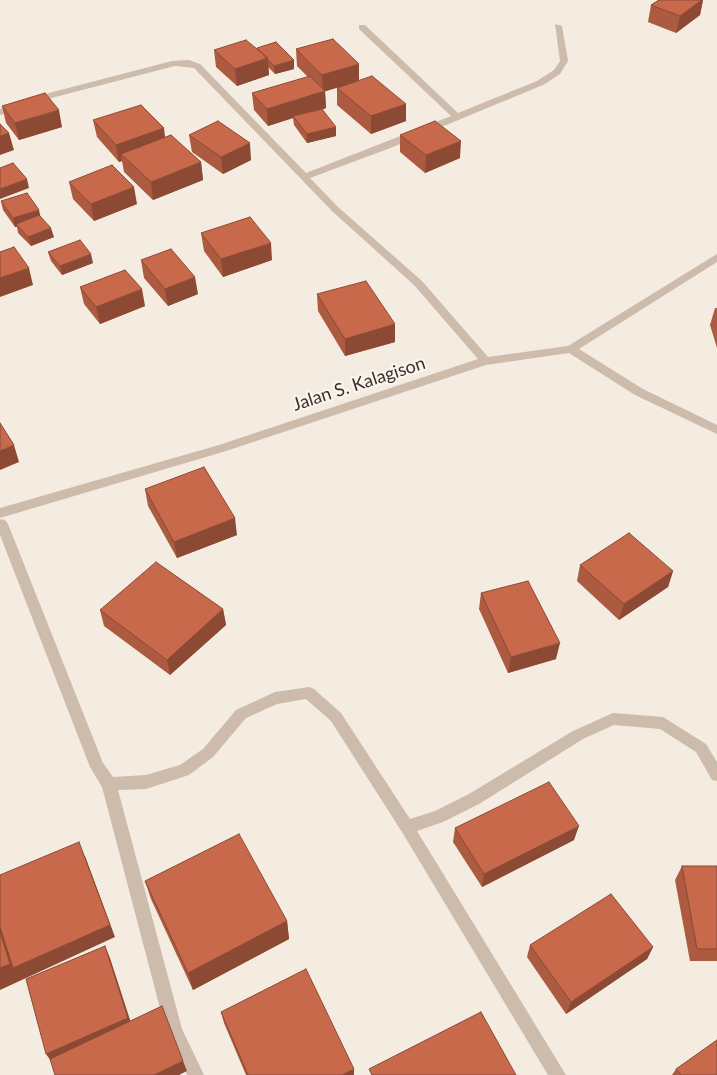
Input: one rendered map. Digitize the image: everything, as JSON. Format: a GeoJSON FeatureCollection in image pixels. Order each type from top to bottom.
{"type":"FeatureCollection","features":[{"type":"Feature","properties":{"kind":"street"},"geometry":{"type":"LineString","coordinates":[[362,26],[457,117]]}},
{"type":"Feature","properties":{"kind":"street"},"geometry":{"type":"LineString","coordinates":[[304,177],[540,83],[557,72],[564,62],[558,26]]}},
{"type":"Feature","properties":{"kind":"street"},"geometry":{"type":"LineString","coordinates":[[0,112],[52,95],[175,63],[189,63],[197,66],[304,177],[418,283],[485,361]]}},
{"type":"Feature","properties":{"kind":"street"},"geometry":{"type":"LineString","coordinates":[[717,257],[571,349],[639,392],[717,430]]}},
{"type":"Feature","properties":{"kind":"street","name":"Jalan S. Kalagison"},"geometry":{"type":"LineString","coordinates":[[1,519],[485,361],[571,349]]}},
{"type":"Feature","properties":{"kind":"street"},"geometry":{"type":"LineString","coordinates":[[1,519],[97,766],[109,784],[174,1031],[196,1075]]}},
{"type":"Feature","properties":{"kind":"street"},"geometry":{"type":"LineString","coordinates":[[109,784],[146,782],[184,770],[208,753],[241,714],[275,698],[309,693],[336,717],[407,827],[558,1075]]}},
{"type":"Feature","properties":{"kind":"street"},"geometry":{"type":"LineString","coordinates":[[407,827],[438,817],[474,799],[578,735],[612,718],[662,723],[701,748],[717,775]]}},
{"type":"Feature","properties":{"kind":"building"},"geometry":{"type":"Polygon","coordinates":[[[659,0],[702,0],[680,16],[651,5],[659,0]]]}},
{"type":"Feature","properties":{"kind":"building"},"geometry":{"type":"Polygon","coordinates":[[[333,39],[359,64],[322,75],[296,49],[333,39]]]}},
{"type":"Feature","properties":{"kind":"building"},"geometry":{"type":"Polygon","coordinates":[[[246,40],[268,58],[235,69],[214,50],[246,40]]]}},
{"type":"Feature","properties":{"kind":"building"},"geometry":{"type":"Polygon","coordinates":[[[276,42],[294,60],[274,66],[257,48],[276,42]]]}},
{"type":"Feature","properties":{"kind":"building"},"geometry":{"type":"Polygon","coordinates":[[[310,76],[325,91],[267,109],[252,93],[310,76]]]}},
{"type":"Feature","properties":{"kind":"building"},"geometry":{"type":"Polygon","coordinates":[[[372,76],[406,104],[371,116],[337,88],[372,76]]]}},
{"type":"Feature","properties":{"kind":"building"},"geometry":{"type":"Polygon","coordinates":[[[45,93],[59,110],[15,123],[2,106],[45,93]]]}},
{"type":"Feature","properties":{"kind":"building"},"geometry":{"type":"Polygon","coordinates":[[[141,105],[164,128],[116,145],[93,120],[141,105]]]}},
{"type":"Feature","properties":{"kind":"building"},"geometry":{"type":"Polygon","coordinates":[[[322,109],[336,127],[307,134],[293,116],[322,109]]]}},
{"type":"Feature","properties":{"kind":"building"},"geometry":{"type":"Polygon","coordinates":[[[218,121],[250,143],[221,157],[189,135],[218,121]]]}},
{"type":"Feature","properties":{"kind":"building"},"geometry":{"type":"Polygon","coordinates":[[[435,121],[461,141],[426,155],[400,135],[435,121]]]}},
{"type":"Feature","properties":{"kind":"building"},"geometry":{"type":"Polygon","coordinates":[[[0,124],[9,133],[0,136],[0,124]]]}},
{"type":"Feature","properties":{"kind":"building"},"geometry":{"type":"Polygon","coordinates":[[[171,135],[201,162],[151,182],[121,154],[171,135]]]}},
{"type":"Feature","properties":{"kind":"building"},"geometry":{"type":"Polygon","coordinates":[[[13,163],[27,179],[0,189],[0,168],[13,163]]]}},
{"type":"Feature","properties":{"kind":"building"},"geometry":{"type":"Polygon","coordinates":[[[112,165],[134,187],[91,204],[69,182],[112,165]]]}},
{"type":"Feature","properties":{"kind":"building"},"geometry":{"type":"Polygon","coordinates":[[[27,193],[39,210],[13,218],[1,201],[27,193]]]}},
{"type":"Feature","properties":{"kind":"building"},"geometry":{"type":"Polygon","coordinates":[[[39,215],[51,228],[28,237],[16,224],[39,215]]]}},
{"type":"Feature","properties":{"kind":"building"},"geometry":{"type":"Polygon","coordinates":[[[250,217],[271,243],[221,259],[201,233],[250,217]]]}},
{"type":"Feature","properties":{"kind":"building"},"geometry":{"type":"Polygon","coordinates":[[[80,240],[91,254],[60,266],[48,252],[80,240]]]}},
{"type":"Feature","properties":{"kind":"building"},"geometry":{"type":"Polygon","coordinates":[[[14,247],[29,268],[0,278],[0,252],[14,247]]]}},
{"type":"Feature","properties":{"kind":"building"},"geometry":{"type":"Polygon","coordinates":[[[171,249],[195,277],[165,289],[141,260],[171,249]]]}},
{"type":"Feature","properties":{"kind":"building"},"geometry":{"type":"Polygon","coordinates":[[[125,270],[142,289],[96,307],[80,287],[125,270]]]}},
{"type":"Feature","properties":{"kind":"building"},"geometry":{"type":"Polygon","coordinates":[[[366,281],[395,324],[345,339],[317,294],[366,281]]]}},
{"type":"Feature","properties":{"kind":"building"},"geometry":{"type":"Polygon","coordinates":[[[0,423],[14,445],[0,451],[0,423]]]}},
{"type":"Feature","properties":{"kind":"building"},"geometry":{"type":"Polygon","coordinates":[[[204,467],[235,518],[174,542],[145,489],[204,467]]]}},
{"type":"Feature","properties":{"kind":"building"},"geometry":{"type":"Polygon","coordinates":[[[629,533],[673,571],[624,604],[580,565],[629,533]]]}},
{"type":"Feature","properties":{"kind":"building"},"geometry":{"type":"Polygon","coordinates":[[[156,562],[223,609],[167,660],[100,610],[156,562]]]}},
{"type":"Feature","properties":{"kind":"building"},"geometry":{"type":"Polygon","coordinates":[[[528,581],[560,643],[511,657],[481,593],[528,581]]]}},
{"type":"Feature","properties":{"kind":"building"},"geometry":{"type":"Polygon","coordinates":[[[549,782],[579,826],[484,874],[455,828],[549,782]]]}},
{"type":"Feature","properties":{"kind":"building"},"geometry":{"type":"Polygon","coordinates":[[[239,834],[287,921],[188,973],[145,881],[239,834]]]}},
{"type":"Feature","properties":{"kind":"building"},"geometry":{"type":"Polygon","coordinates":[[[79,842],[110,925],[13,968],[0,927],[0,875],[79,842]]]}},
{"type":"Feature","properties":{"kind":"building"},"geometry":{"type":"Polygon","coordinates":[[[682,866],[717,866],[717,949],[697,949],[682,866]]]}},
{"type":"Feature","properties":{"kind":"building"},"geometry":{"type":"Polygon","coordinates":[[[611,894],[653,947],[571,1002],[530,945],[611,894]]]}},
{"type":"Feature","properties":{"kind":"building"},"geometry":{"type":"Polygon","coordinates":[[[0,932],[10,964],[0,968],[0,932]]]}},
{"type":"Feature","properties":{"kind":"building"},"geometry":{"type":"Polygon","coordinates":[[[105,946],[128,1018],[46,1054],[26,979],[105,946]]]}},
{"type":"Feature","properties":{"kind":"building"},"geometry":{"type":"Polygon","coordinates":[[[306,969],[354,1069],[342,1075],[248,1075],[221,1012],[306,969]]]}},
{"type":"Feature","properties":{"kind":"building"},"geometry":{"type":"Polygon","coordinates":[[[162,1006],[183,1061],[154,1075],[55,1075],[50,1059],[162,1006]]]}},
{"type":"Feature","properties":{"kind":"building"},"geometry":{"type":"Polygon","coordinates":[[[481,1012],[516,1075],[372,1075],[369,1069],[481,1012]]]}},
{"type":"Feature","properties":{"kind":"building"},"geometry":{"type":"Polygon","coordinates":[[[717,1040],[717,1075],[681,1075],[676,1069],[717,1040]]]}}]}
